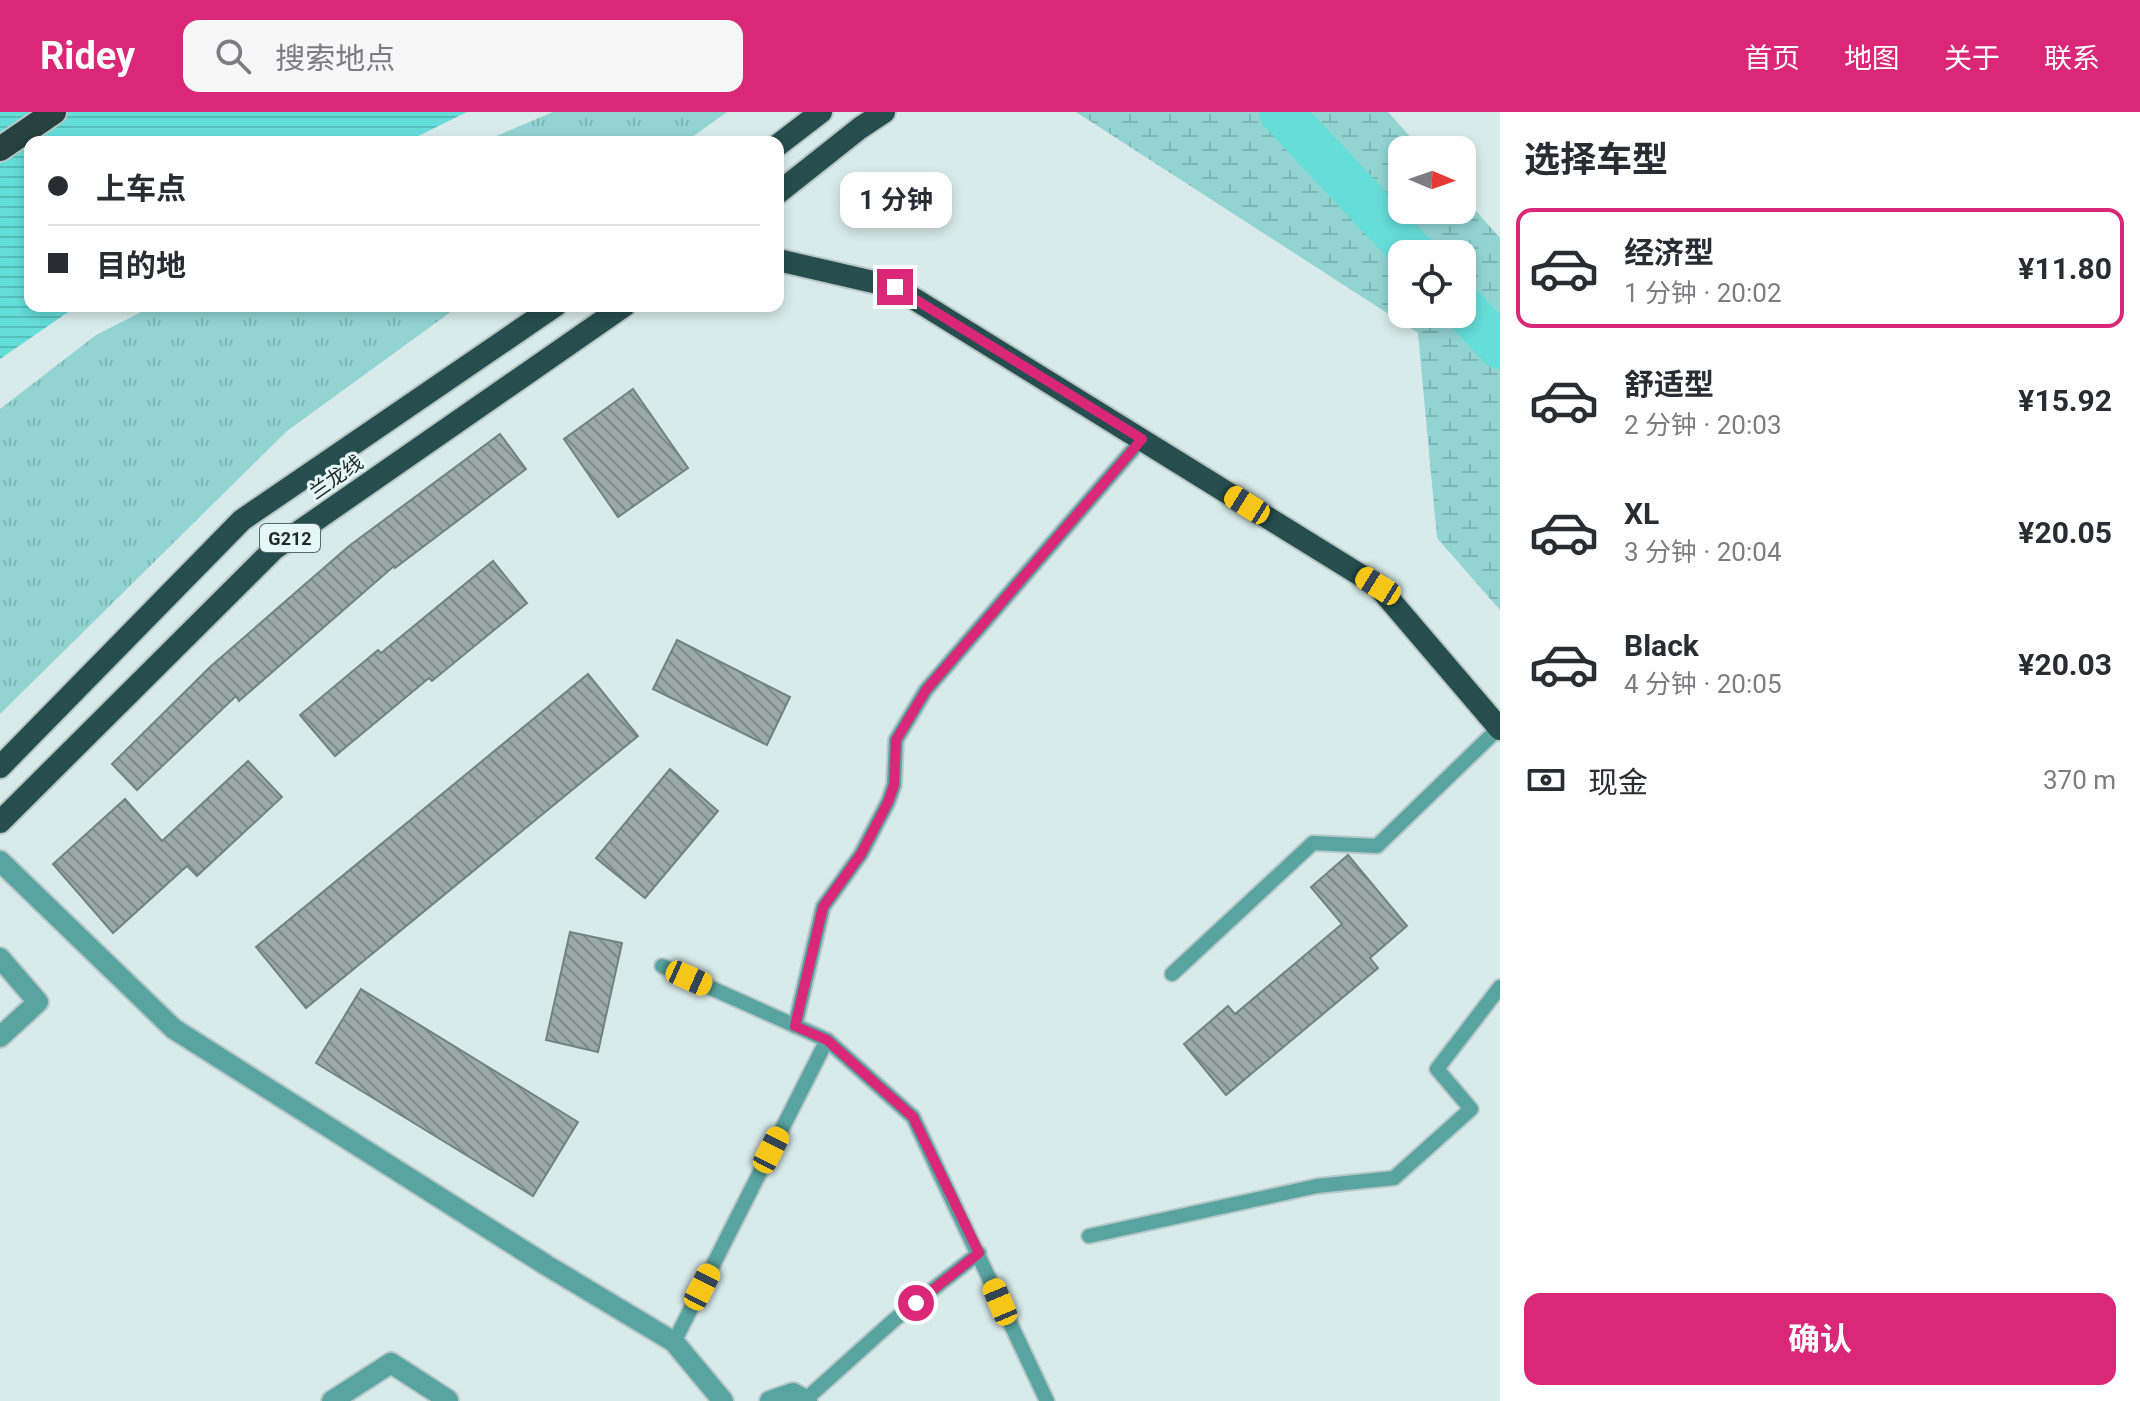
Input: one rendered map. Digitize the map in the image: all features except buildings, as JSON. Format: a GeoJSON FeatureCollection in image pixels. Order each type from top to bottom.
{"type":"FeatureCollection","features":[{"type":"Feature","properties":{"kind":"highway"},"geometry":{"type":"LineString","coordinates":[[0,149],[54,112]]}},
{"type":"Feature","properties":{"kind":"highway"},"geometry":{"type":"LineString","coordinates":[[784,140],[821,112]]}},
{"type":"Feature","properties":{"kind":"highway"},"geometry":{"type":"LineString","coordinates":[[784,188],[884,112]]}},
{"type":"Feature","properties":{"kind":"highway"},"geometry":{"type":"LineString","coordinates":[[784,261],[895,287],[1378,586],[1499,729]]}},
{"type":"Feature","properties":{"kind":"highway","name":"兰龙线"},"geometry":{"type":"LineString","coordinates":[[0,767],[242,520],[546,312]]}},
{"type":"Feature","properties":{"kind":"highway","name":"兰龙线"},"geometry":{"type":"LineString","coordinates":[[0,822],[274,549],[615,312]]}},
{"type":"Feature","properties":{"kind":"street"},"geometry":{"type":"LineString","coordinates":[[0,861],[174,1029],[546,1265],[674,1342],[723,1401]]}},
{"type":"Feature","properties":{"kind":"street"},"geometry":{"type":"LineString","coordinates":[[0,958],[38,1002],[0,1037]]}},
{"type":"Feature","properties":{"kind":"street"},"geometry":{"type":"LineString","coordinates":[[332,1401],[391,1363],[448,1400]]}},
{"type":"Feature","properties":{"kind":"street"},"geometry":{"type":"LineString","coordinates":[[770,1401],[793,1393],[806,1401]]}},
{"type":"Feature","properties":{"kind":"lane"},"geometry":{"type":"LineString","coordinates":[[795,1026],[823,907],[861,854],[888,802],[894,785],[896,740],[926,690],[1142,439]]}},
{"type":"Feature","properties":{"kind":"lane"},"geometry":{"type":"LineString","coordinates":[[1172,974],[1313,843],[1377,846],[1499,729]]}},
{"type":"Feature","properties":{"kind":"lane"},"geometry":{"type":"LineString","coordinates":[[662,966],[827,1040],[913,1117],[1047,1401]]}},
{"type":"Feature","properties":{"kind":"lane"},"geometry":{"type":"LineString","coordinates":[[1089,1236],[1317,1186],[1394,1178],[1471,1109],[1437,1069],[1500,987]]}},
{"type":"Feature","properties":{"kind":"lane"},"geometry":{"type":"LineString","coordinates":[[674,1342],[827,1040]]}},
{"type":"Feature","properties":{"kind":"lane"},"geometry":{"type":"LineString","coordinates":[[806,1401],[894,1320],[979,1253]]}},
{"type":"Feature","properties":{"kind":"green space"},"geometry":{"type":"Polygon","coordinates":[[[553,112],[727,112],[693,136],[496,136],[553,112]]]}},
{"type":"Feature","properties":{"kind":"green space"},"geometry":{"type":"Polygon","coordinates":[[[1076,112],[1388,112],[1409,136],[1388,136],[1388,224],[1476,224],[1476,211],[1500,238],[1500,610],[1437,538],[1418,333],[1410,328],[1476,328],[1476,240],[1388,240],[1388,314],[1076,112]]]}},
{"type":"Feature","properties":{"kind":"green space"},"geometry":{"type":"Polygon","coordinates":[[[141,312],[451,312],[287,431],[0,714],[0,409],[96,335],[141,312]]]}},
{"type":"Feature","properties":{"kind":"shaded area"},"geometry":{"type":"Polygon","coordinates":[[[0,112],[467,112],[418,136],[24,136],[24,312],[68,312],[0,359],[0,112]]]}},
{"type":"Feature","properties":{"kind":"waterway"},"geometry":{"type":"LineString","coordinates":[[1281,112],[1401,240]]}},
{"type":"Feature","properties":{"kind":"waterway"},"geometry":{"type":"LineString","coordinates":[[1476,321],[1500,347]]}},
{"type":"Feature","properties":{"kind":"route"},"geometry":{"type":"LineString","coordinates":[[895,287],[1142,439],[926,690],[896,740],[894,785],[888,802],[861,854],[823,907],[795,1026],[827,1040],[913,1117],[979,1253],[916,1303]]}}]}
